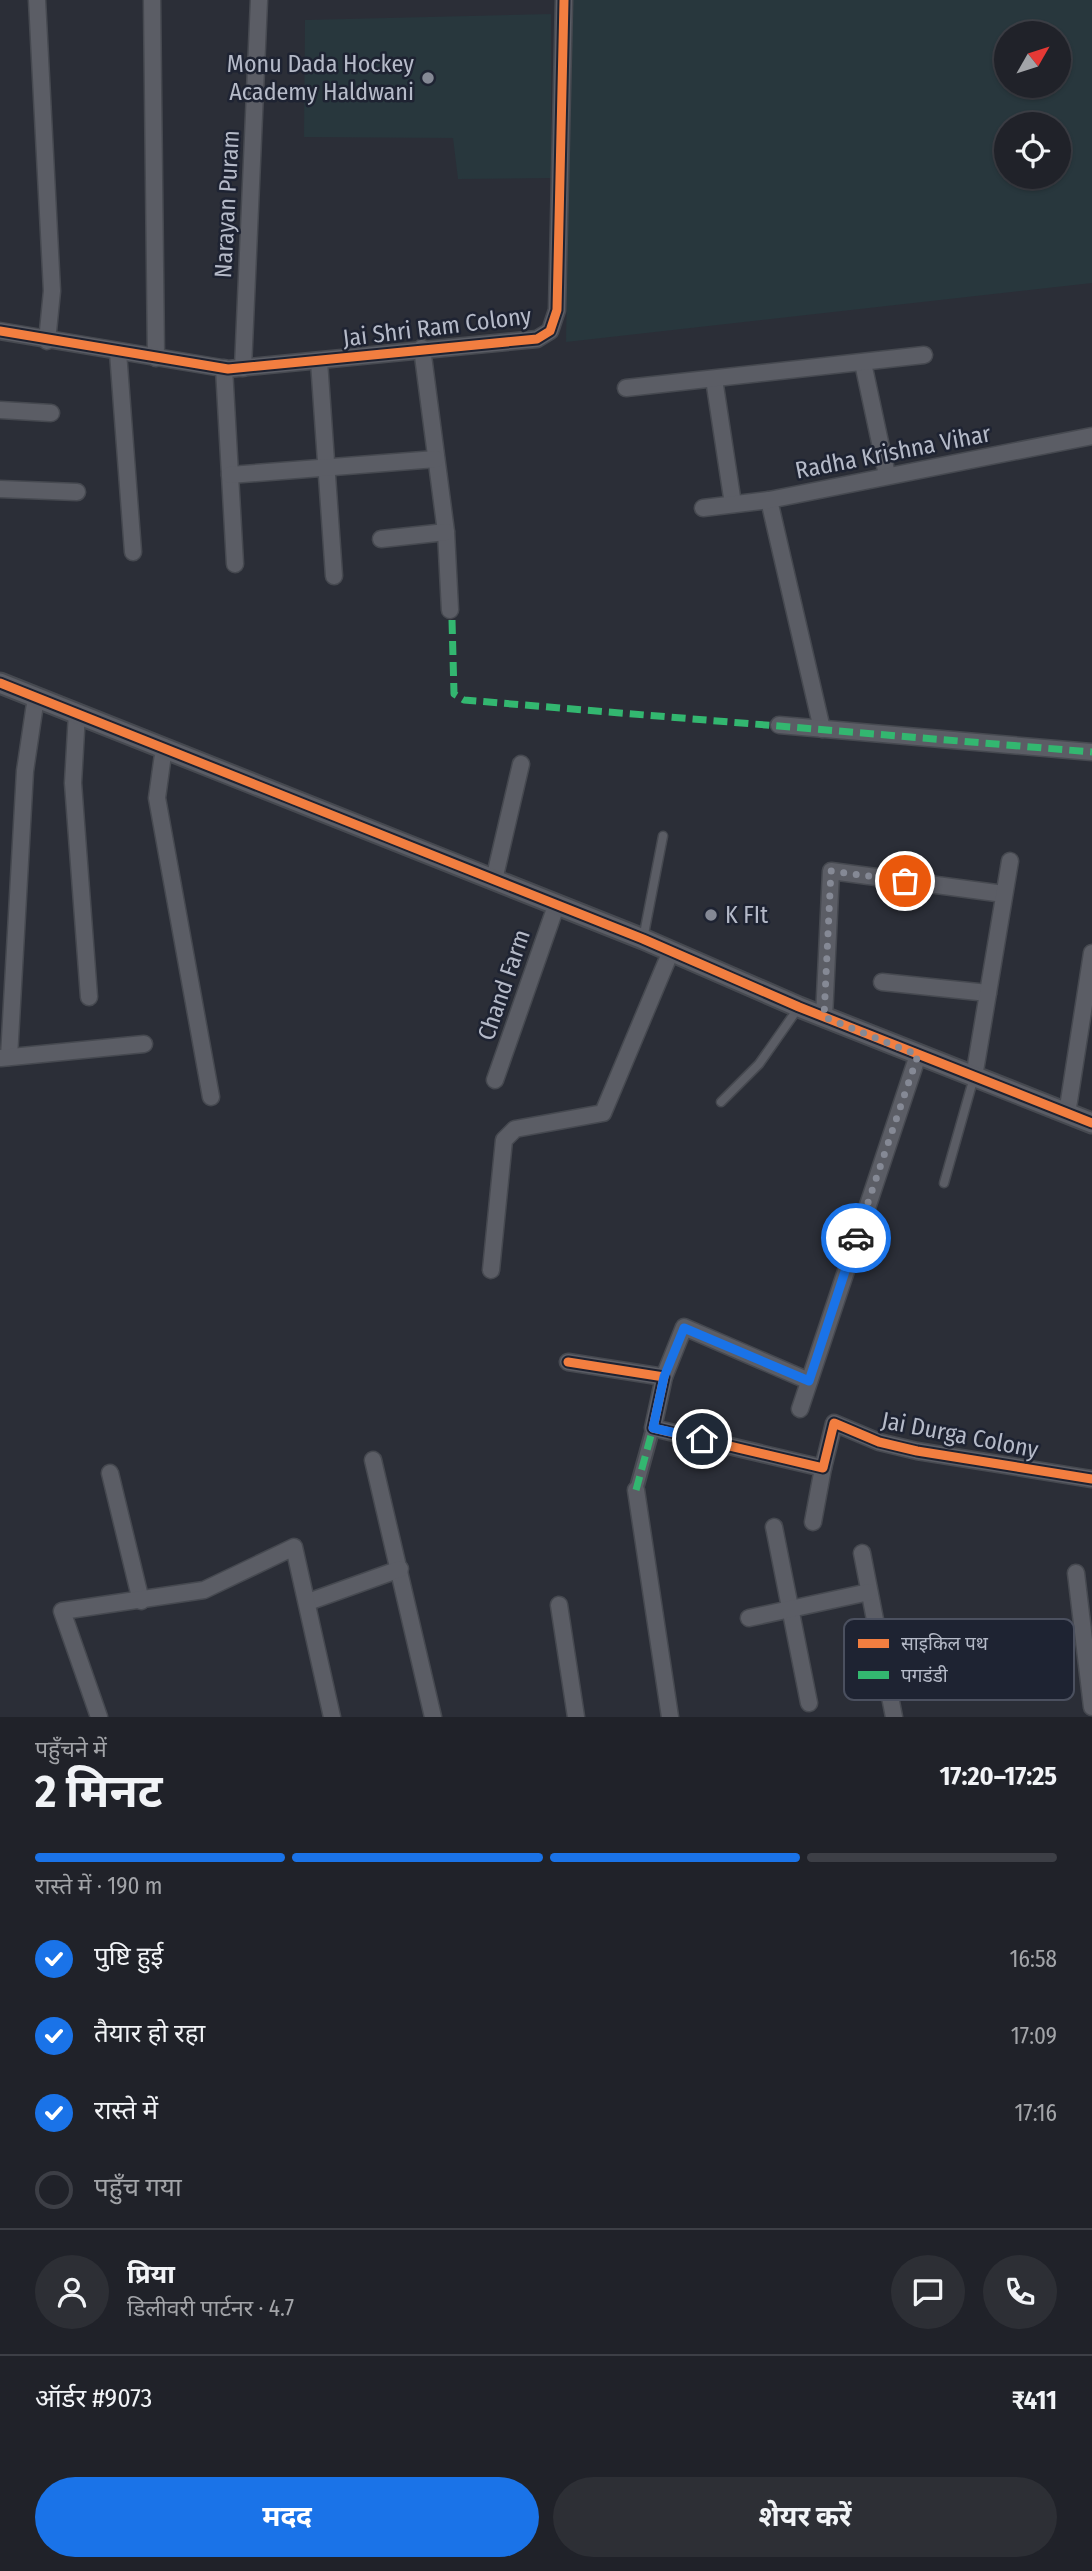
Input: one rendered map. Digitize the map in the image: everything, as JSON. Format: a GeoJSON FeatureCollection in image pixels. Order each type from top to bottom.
{"type":"FeatureCollection","features":[{"type":"Feature","properties":{"kind":"street"},"geometry":{"type":"LineString","coordinates":[[37,0],[52,291],[47,341]]}},
{"type":"Feature","properties":{"kind":"street"},"geometry":{"type":"LineString","coordinates":[[152,0],[156,358]]}},
{"type":"Feature","properties":{"kind":"street","name":"Narayan Puram"},"geometry":{"type":"LineString","coordinates":[[243,368],[259,0]]}},
{"type":"Feature","properties":{"kind":"street","name":"Jai Shri Ram Colony"},"geometry":{"type":"LineString","coordinates":[[0,331],[47,341],[225,368],[537,339],[550,331],[557,310],[564,0]]}},
{"type":"Feature","properties":{"kind":"street"},"geometry":{"type":"LineString","coordinates":[[422,348],[446,532],[450,610]]}},
{"type":"Feature","properties":{"kind":"street"},"geometry":{"type":"LineString","coordinates":[[118,352],[133,552]]}},
{"type":"Feature","properties":{"kind":"street"},"geometry":{"type":"LineString","coordinates":[[626,388],[924,355]]}},
{"type":"Feature","properties":{"kind":"street"},"geometry":{"type":"LineString","coordinates":[[319,361],[334,576]]}},
{"type":"Feature","properties":{"kind":"street"},"geometry":{"type":"LineString","coordinates":[[863,363],[887,475]]}},
{"type":"Feature","properties":{"kind":"street"},"geometry":{"type":"LineString","coordinates":[[225,368],[235,564]]}},
{"type":"Feature","properties":{"kind":"street"},"geometry":{"type":"LineString","coordinates":[[714,379],[733,504]]}},
{"type":"Feature","properties":{"kind":"street"},"geometry":{"type":"LineString","coordinates":[[0,410],[51,413]]}},
{"type":"Feature","properties":{"kind":"street","name":"Radha Krishna Vihar"},"geometry":{"type":"LineString","coordinates":[[703,508],[769,500],[1092,436]]}},
{"type":"Feature","properties":{"kind":"street"},"geometry":{"type":"LineString","coordinates":[[230,475],[326,470],[436,458]]}},
{"type":"Feature","properties":{"kind":"street"},"geometry":{"type":"LineString","coordinates":[[0,489],[76,492]]}},
{"type":"Feature","properties":{"kind":"street"},"geometry":{"type":"LineString","coordinates":[[769,500],[822,729]]}},
{"type":"Feature","properties":{"kind":"street"},"geometry":{"type":"LineString","coordinates":[[381,539],[446,532]]}},
{"type":"Feature","properties":{"kind":"street"},"geometry":{"type":"LineString","coordinates":[[0,683],[643,939],[799,1007],[1092,1124]]}},
{"type":"Feature","properties":{"kind":"street"},"geometry":{"type":"LineString","coordinates":[[36,697],[25,771],[7,976],[5,1058],[144,1044]]}},
{"type":"Feature","properties":{"kind":"street"},"geometry":{"type":"LineString","coordinates":[[77,713],[73,783],[89,997]]}},
{"type":"Feature","properties":{"kind":"street"},"geometry":{"type":"LineString","coordinates":[[779,725],[1092,752]]}},
{"type":"Feature","properties":{"kind":"street"},"geometry":{"type":"LineString","coordinates":[[164,747],[157,798],[211,1097]]}},
{"type":"Feature","properties":{"kind":"street"},"geometry":{"type":"LineString","coordinates":[[494,880],[521,764]]}},
{"type":"Feature","properties":{"kind":"street"},"geometry":{"type":"LineString","coordinates":[[974,1077],[1010,861]]}},
{"type":"Feature","properties":{"kind":"street"},"geometry":{"type":"LineString","coordinates":[[824,1017],[831,871],[1004,894]]}},
{"type":"Feature","properties":{"kind":"street","name":"Chand Farm"},"geometry":{"type":"LineString","coordinates":[[495,1080],[556,906]]}},
{"type":"Feature","properties":{"kind":"street"},"geometry":{"type":"LineString","coordinates":[[491,1270],[504,1140],[515,1129],[603,1113],[671,951]]}},
{"type":"Feature","properties":{"kind":"street"},"geometry":{"type":"LineString","coordinates":[[1067,1114],[1092,953]]}},
{"type":"Feature","properties":{"kind":"street"},"geometry":{"type":"LineString","coordinates":[[882,982],[988,993]]}},
{"type":"Feature","properties":{"kind":"street"},"geometry":{"type":"LineString","coordinates":[[800,1409],[918,1055]]}},
{"type":"Feature","properties":{"kind":"street"},"geometry":{"type":"LineString","coordinates":[[670,1717],[636,1490],[664,1377],[684,1328],[809,1381]]}},
{"type":"Feature","properties":{"kind":"street"},"geometry":{"type":"LineString","coordinates":[[568,1362],[664,1377]]}},
{"type":"Feature","properties":{"kind":"street","name":"Jai Durga Colony"},"geometry":{"type":"LineString","coordinates":[[823,1468],[834,1423],[879,1442],[917,1451],[1092,1479]]}},
{"type":"Feature","properties":{"kind":"street"},"geometry":{"type":"LineString","coordinates":[[653,1428],[823,1468],[813,1522]]}},
{"type":"Feature","properties":{"kind":"street"},"geometry":{"type":"LineString","coordinates":[[373,1461],[433,1717]]}},
{"type":"Feature","properties":{"kind":"street"},"geometry":{"type":"LineString","coordinates":[[110,1473],[141,1601]]}},
{"type":"Feature","properties":{"kind":"street"},"geometry":{"type":"LineString","coordinates":[[774,1527],[809,1703]]}},
{"type":"Feature","properties":{"kind":"street"},"geometry":{"type":"LineString","coordinates":[[99,1717],[62,1611],[204,1590],[294,1547],[332,1717]]}},
{"type":"Feature","properties":{"kind":"street"},"geometry":{"type":"LineString","coordinates":[[862,1553],[874,1619]]}},
{"type":"Feature","properties":{"kind":"street"},"geometry":{"type":"LineString","coordinates":[[308,1602],[400,1569]]}},
{"type":"Feature","properties":{"kind":"street"},"geometry":{"type":"LineString","coordinates":[[1076,1573],[1085,1605],[1092,1707]]}},
{"type":"Feature","properties":{"kind":"street"},"geometry":{"type":"LineString","coordinates":[[749,1618],[869,1592]]}},
{"type":"Feature","properties":{"kind":"street"},"geometry":{"type":"LineString","coordinates":[[559,1605],[576,1717]]}},
{"type":"Feature","properties":{"kind":"lane"},"geometry":{"type":"LineString","coordinates":[[643,939],[663,835]]}},
{"type":"Feature","properties":{"kind":"lane"},"geometry":{"type":"LineString","coordinates":[[721,1102],[759,1064],[799,1007]]}},
{"type":"Feature","properties":{"kind":"lane"},"geometry":{"type":"LineString","coordinates":[[944,1183],[974,1077]]}},
{"type":"Feature","properties":{"kind":"shaded area"},"geometry":{"type":"Polygon","coordinates":[[[572,0],[1092,0],[1092,283],[566,342],[572,0]]]}},
{"type":"Feature","properties":{"kind":"shaded area","name":"Monu Dada Hockey Academy Haldwani"},"geometry":{"type":"Polygon","coordinates":[[[551,14],[551,178],[458,179],[453,138],[304,137],[305,20],[551,14]]]}},
{"type":"Feature","properties":{"kind":"marked path"},"geometry":{"type":"LineString","coordinates":[[452,620],[454,694],[464,700],[1092,752]]}},
{"type":"Feature","properties":{"kind":"marked path"},"geometry":{"type":"LineString","coordinates":[[636,1490],[653,1428]]}},
{"type":"Feature","properties":{"kind":"cycle path"},"geometry":{"type":"LineString","coordinates":[[0,331],[228,369],[537,339],[550,331],[557,310],[564,0]]}},
{"type":"Feature","properties":{"kind":"cycle path"},"geometry":{"type":"LineString","coordinates":[[0,683],[643,939],[799,1007],[1092,1123]]}},
{"type":"Feature","properties":{"kind":"cycle path"},"geometry":{"type":"LineString","coordinates":[[568,1362],[664,1377],[653,1428],[823,1468],[834,1423],[879,1442],[917,1451],[1092,1479]]}},
{"type":"Feature","properties":{"kind":"way so far"},"geometry":{"type":"LineString","coordinates":[[856,1238],[918,1055],[824,1017],[831,871],[905,881]]}},
{"type":"Feature","properties":{"kind":"place","name":"Monu Dada Hockey Academy Haldwani"},"geometry":{"type":"Point","coordinates":[428,78]}},
{"type":"Feature","properties":{"kind":"place","name":"K FIt"},"geometry":{"type":"Point","coordinates":[711,915]}},
{"type":"Feature","properties":{"kind":"route"},"geometry":{"type":"LineString","coordinates":[[702,1439],[653,1428],[664,1377],[684,1328],[809,1381],[856,1238]]}}]}
